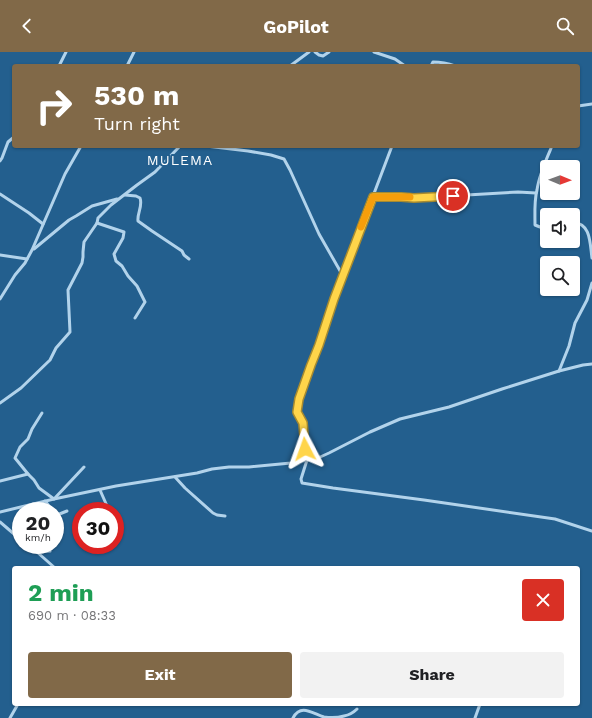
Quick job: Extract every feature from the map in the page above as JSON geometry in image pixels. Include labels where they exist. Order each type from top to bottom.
[{"type":"street","points":[[61,64],[66,52]]},
{"type":"street","points":[[127,64],[134,52]]},
{"type":"street","points":[[293,64],[308,52]]},
{"type":"street","points":[[315,52],[324,56],[329,52]]},
{"type":"street","points":[[374,52],[395,59],[402,64]]},
{"type":"street","points":[[432,64],[433,62],[450,64]]},
{"type":"street","points":[[580,106],[592,104]]},
{"type":"street","points":[[0,160],[8,142],[12,139]]},
{"type":"street","points":[[0,299],[32,250],[65,174],[80,148]]},
{"type":"street","points":[[0,403],[21,388],[50,360],[56,348],[70,332],[68,290],[82,264],[84,257],[84,242],[101,215],[111,205],[155,172],[178,148]]},
{"type":"street","points":[[227,148],[271,155],[284,159],[319,234],[343,276]]},
{"type":"street","points":[[391,148],[334,299],[299,399],[297,412],[303,423],[307,460],[301,479],[302,483],[555,519],[592,531]]},
{"type":"street","points":[[540,227],[535,225],[536,193],[551,148]]},
{"type":"street","points":[[373,197],[414,198],[518,192],[536,193]]},
{"type":"street","points":[[0,194],[43,224]]},
{"type":"street","points":[[125,195],[140,198],[141,203],[138,221],[182,251],[189,260]]},
{"type":"street","points":[[32,250],[69,220],[92,206],[120,198]]},
{"type":"street","points":[[97,223],[124,232],[123,238],[114,254],[116,261],[122,266],[137,286],[145,302],[135,318]]},
{"type":"street","points":[[580,224],[588,233],[592,258]]},
{"type":"street","points":[[0,255],[27,259]]},
{"type":"street","points":[[559,371],[569,346],[574,326],[587,300],[592,283]]},
{"type":"street","points":[[0,512],[122,485],[175,477],[219,468],[276,465],[318,458],[400,419],[449,407],[559,371],[592,364]]},
{"type":"street","points":[[42,413],[32,428],[28,439],[20,447],[15,458],[39,488],[54,499]]},
{"type":"street","points":[[54,499],[84,467]]},
{"type":"street","points":[[0,481],[28,474]]},
{"type":"street","points":[[175,477],[213,513],[225,516]]},
{"type":"street","points":[[100,490],[104,502]]},
{"type":"street","points":[[0,522],[12,532]]},
{"type":"street","points":[[39,554],[53,566]]},
{"type":"street","points":[[10,718],[17,706]]},
{"type":"street","points":[[476,718],[479,706]]},
{"type":"street","points":[[293,718],[298,712],[303,710],[327,717],[338,718],[351,714],[357,709]]},
{"type":"slow traffic","points":[[361,227],[373,197],[410,197]]},
{"type":"district","name":"MULEMA","points":[[180,160]]},
{"type":"route","points":[[305,449],[303,423],[297,412],[299,399],[334,299],[373,197],[414,198],[453,196]]}]
